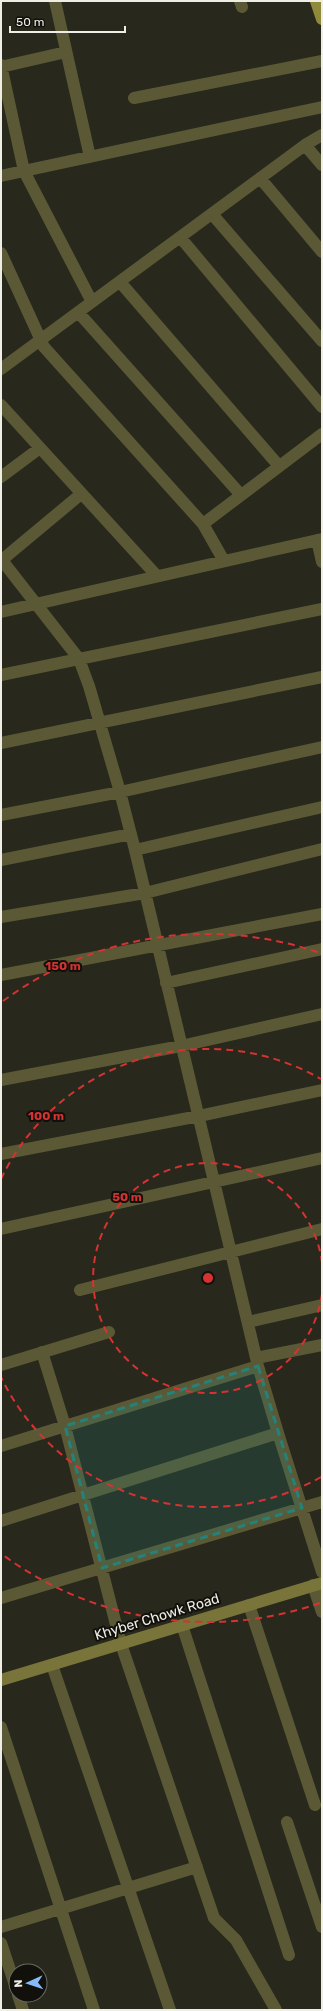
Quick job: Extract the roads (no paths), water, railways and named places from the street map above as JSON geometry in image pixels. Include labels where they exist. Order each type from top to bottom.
[{"type":"main road","points":[[316,1],[322,19]]},
{"type":"street","points":[[55,1],[90,157]]},
{"type":"street","points":[[66,52],[1,66],[24,171],[92,302]]},
{"type":"street","points":[[134,98],[322,61]]},
{"type":"street","points":[[1,176],[322,107]]},
{"type":"street","points":[[1,369],[305,145],[322,135]]},
{"type":"street","points":[[305,145],[322,165]]},
{"type":"street","points":[[260,178],[322,252]]},
{"type":"street","points":[[212,214],[322,341]]},
{"type":"street","points":[[180,237],[322,407]]},
{"type":"street","points":[[1,253],[44,346],[203,524],[224,561]]},
{"type":"street","points":[[120,282],[279,466]]},
{"type":"street","points":[[78,312],[241,495]]},
{"type":"street","points":[[1,405],[157,576]]},
{"type":"street","points":[[203,524],[279,466],[321,438]]},
{"type":"street","points":[[1,477],[40,448]]},
{"type":"street","points":[[82,494],[1,560],[37,603],[79,659],[100,723],[135,850],[257,1362],[322,1572]]},
{"type":"street","points":[[1,612],[320,540],[322,562]]},
{"type":"street","points":[[1,675],[322,608]]},
{"type":"street","points":[[1,743],[322,678]]},
{"type":"street","points":[[1,815],[120,792],[322,747]]},
{"type":"street","points":[[135,850],[322,807]]},
{"type":"street","points":[[1,860],[131,834]]},
{"type":"street","points":[[1,917],[145,893],[322,849]]},
{"type":"street","points":[[1,975],[322,914]]},
{"type":"street","points":[[166,983],[322,949]]},
{"type":"street","points":[[1,1080],[181,1046],[322,1014]]},
{"type":"street","points":[[1,1154],[199,1116],[322,1090]]},
{"type":"street","points":[[1,1229],[322,1158]]},
{"type":"street","points":[[80,1290],[322,1229]]},
{"type":"street","points":[[248,1322],[322,1305]]},
{"type":"street","points":[[1,1365],[109,1332]]},
{"type":"street","points":[[1,1446],[257,1362],[322,1345]]},
{"type":"street","points":[[42,1352],[65,1426],[121,1644],[214,1918],[236,1940],[276,2010]]},
{"type":"street","points":[[1,1521],[278,1433]]},
{"type":"street","points":[[1,1598],[322,1502]]},
{"type":"street","points":[[317,1584],[322,1612]]},
{"type":"street","name":"Khyber Chowk Road","points":[[1,1680],[317,1584]]},
{"type":"street","points":[[249,1605],[315,1805]]},
{"type":"street","points":[[182,1625],[289,1955]]},
{"type":"street","points":[[52,1665],[170,2010]]},
{"type":"street","points":[[1,1727],[94,2010]]},
{"type":"street","points":[[287,1822],[322,1927]]},
{"type":"street","points":[[1,1928],[197,1867]]},
{"type":"street","points":[[1,1943],[8,1964]]}]
